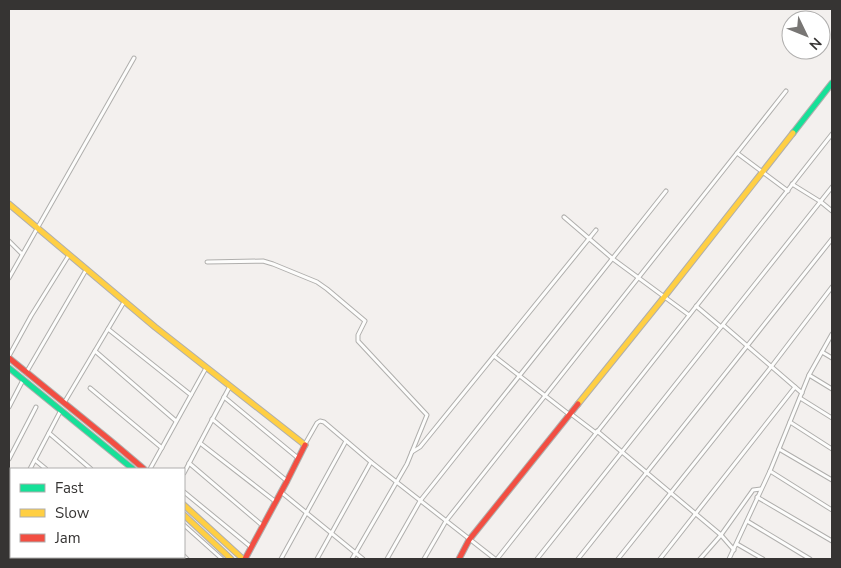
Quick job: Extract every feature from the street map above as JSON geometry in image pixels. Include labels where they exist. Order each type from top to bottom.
[{"type":"street","points":[[9,278],[134,58]]},
{"type":"street","points":[[459,559],[470,540],[832,83]]},
{"type":"street","points":[[424,559],[446,521],[786,91]]},
{"type":"street","points":[[185,505],[244,559],[276,502],[305,444],[320,421],[324,422],[396,482],[496,559],[832,134]]},
{"type":"street","points":[[737,153],[788,191]]},
{"type":"street","points":[[792,184],[832,211]]},
{"type":"street","points":[[537,559],[832,187]]},
{"type":"street","points":[[387,559],[420,501],[666,190]]},
{"type":"street","points":[[9,204],[124,302],[305,444]]},
{"type":"street","points":[[564,217],[612,259],[689,315]]},
{"type":"street","points":[[411,452],[420,447],[596,230]]},
{"type":"street","points":[[578,559],[832,238]]},
{"type":"street","points":[[9,241],[22,254]]},
{"type":"street","points":[[69,255],[9,357],[143,468]]},
{"type":"street","points":[[207,262],[262,261],[317,282],[365,321],[358,335],[358,340],[426,415],[407,464],[352,559]]},
{"type":"street","points":[[26,373],[86,270]]},
{"type":"street","points":[[618,559],[771,367],[832,287]]},
{"type":"street","points":[[64,404],[124,302]]},
{"type":"street","points":[[696,306],[802,393]]},
{"type":"street","points":[[108,329],[191,395]]},
{"type":"street","points":[[729,559],[770,471],[809,375],[832,334]]},
{"type":"street","points":[[95,351],[176,421]]},
{"type":"street","points":[[822,352],[832,358]]},
{"type":"street","points":[[494,356],[544,396],[622,451],[720,535],[734,550]]},
{"type":"street","points":[[9,368],[132,468]]},
{"type":"street","points":[[151,468],[206,368]]},
{"type":"street","points":[[809,375],[832,389]]},
{"type":"street","points":[[9,407],[23,380]]},
{"type":"street","points":[[185,471],[230,386]]},
{"type":"street","points":[[660,559],[795,387]]},
{"type":"street","points":[[90,388],[162,448]]},
{"type":"street","points":[[224,398],[299,458]]},
{"type":"street","points":[[800,398],[832,418]]},
{"type":"street","points":[[9,458],[36,407]]},
{"type":"street","points":[[31,468],[61,410]]},
{"type":"street","points":[[212,419],[287,481]]},
{"type":"street","points":[[790,422],[832,449]]},
{"type":"street","points":[[49,433],[90,468]]},
{"type":"street","points":[[281,559],[346,441]]},
{"type":"street","points":[[200,443],[276,502]]},
{"type":"street","points":[[779,449],[832,480]]},
{"type":"street","points":[[35,460],[45,468]]},
{"type":"street","points":[[189,462],[263,526]]},
{"type":"street","points":[[317,559],[371,462]]},
{"type":"street","points":[[770,471],[832,510]]},
{"type":"street","points":[[700,559],[753,490],[762,489]]},
{"type":"street","points":[[281,492],[363,559]]},
{"type":"street","points":[[185,493],[251,547]]},
{"type":"street","points":[[757,497],[832,541]]},
{"type":"street","points":[[185,516],[231,559]]},
{"type":"street","points":[[747,521],[810,559]]},
{"type":"street","points":[[185,526],[222,559]]},
{"type":"street","points":[[737,544],[763,559]]},
{"type":"street","points":[[101,558],[106,559]]},
{"type":"traffic: fast","points":[[793,133],[832,83]]},
{"type":"traffic: fast","points":[[9,368],[132,468]]},
{"type":"traffic: slow","points":[[578,404],[793,133]]},
{"type":"traffic: slow","points":[[9,204],[155,327],[305,445]]},
{"type":"traffic: slow","points":[[185,506],[243,559]]},
{"type":"traffic: slow","points":[[185,516],[231,559]]},
{"type":"traffic: jam","points":[[9,358],[143,468]]},
{"type":"traffic: jam","points":[[459,559],[469,540],[578,404]]},
{"type":"traffic: jam","points":[[245,559],[305,445]]}]
